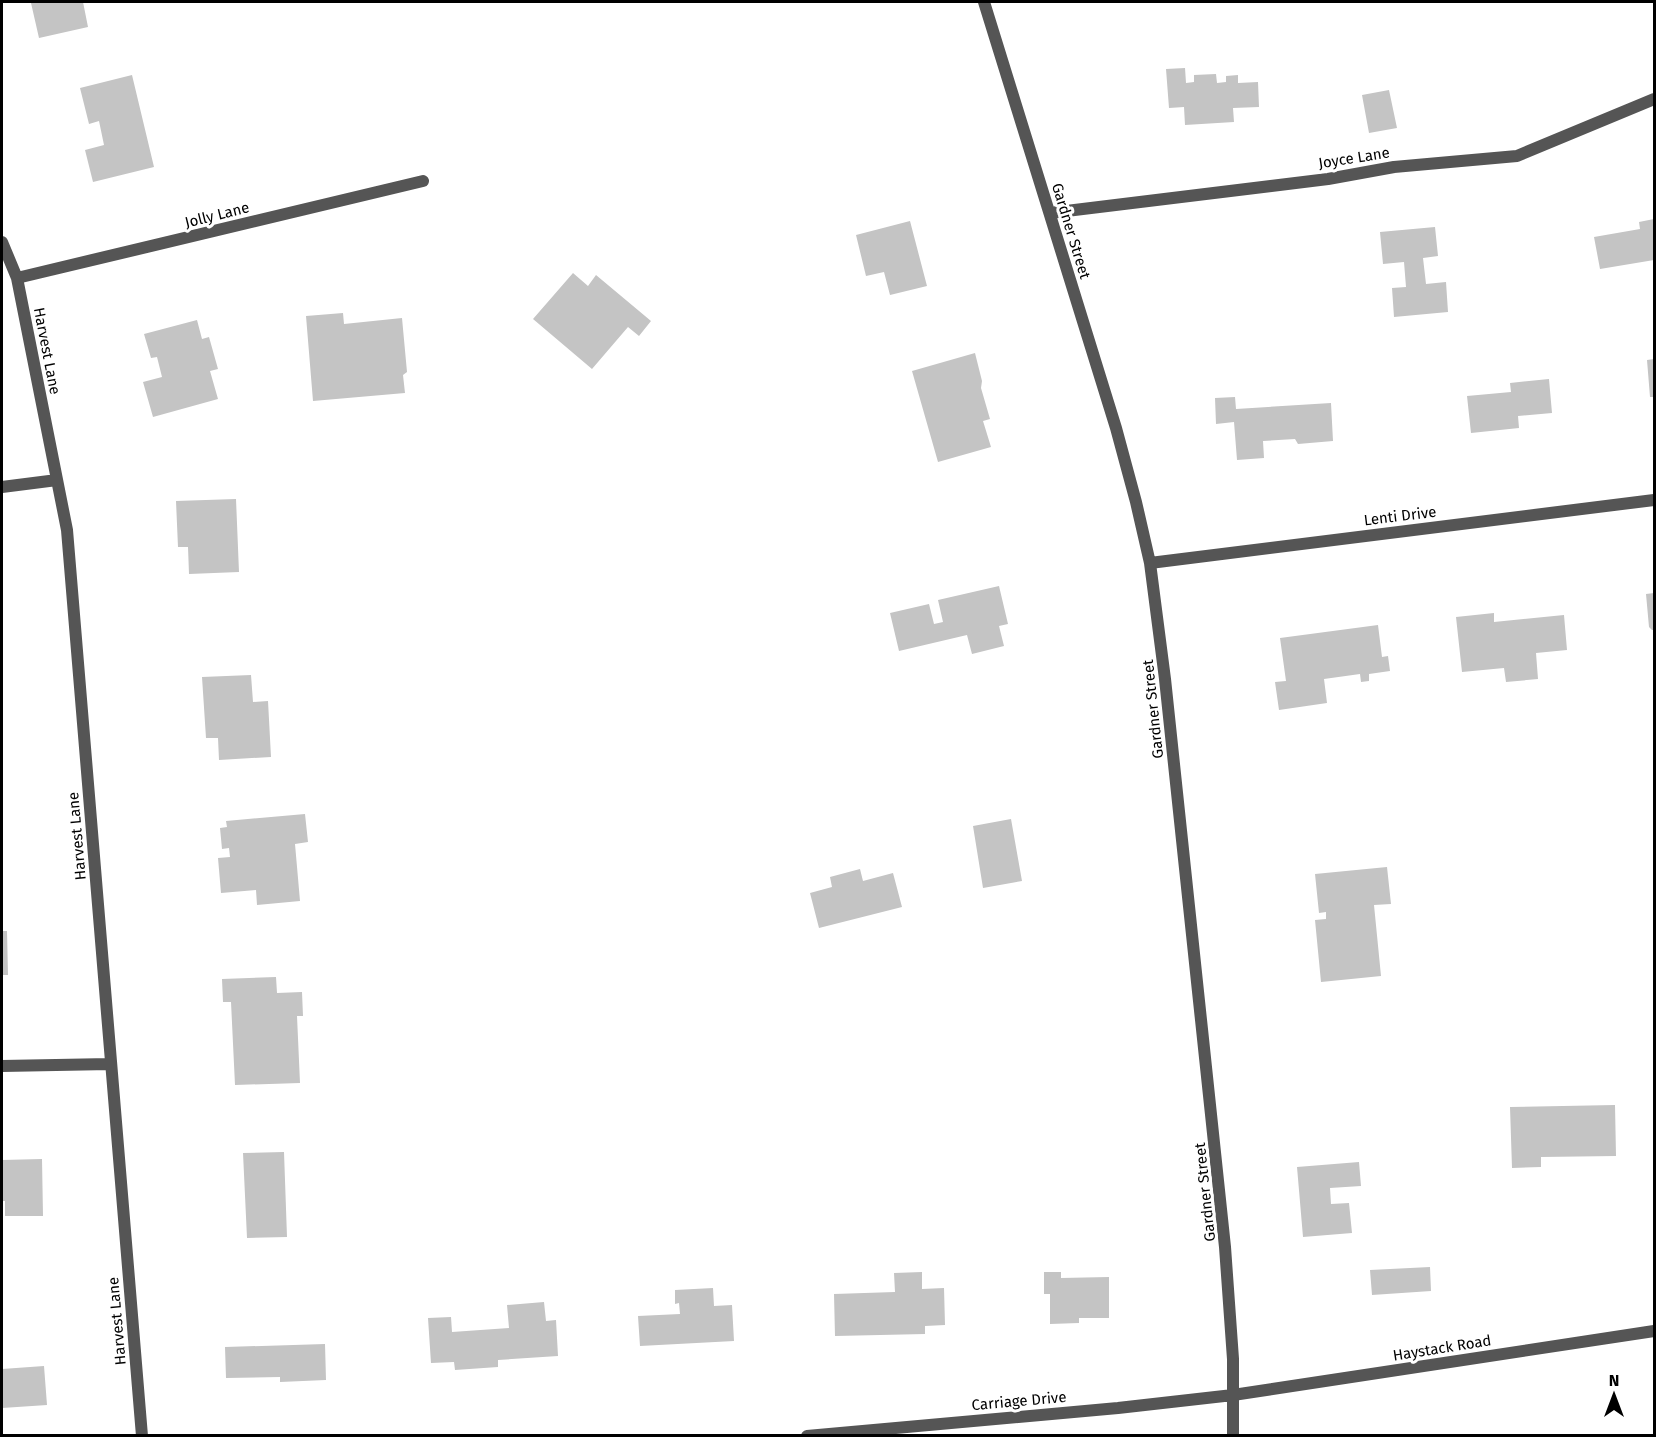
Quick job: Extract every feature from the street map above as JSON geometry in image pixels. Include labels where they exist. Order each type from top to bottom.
[{"type":"street","name":"Gardner Street","points":[[984,2],[1116,428],[1150,562],[1165,679],[1226,1247],[1232,1317],[1233,1436]]},
{"type":"street","name":"Joyce Lane","points":[[1050,213],[1328,178],[1394,166],[1517,156],[1654,99]]},
{"type":"street","name":"Jolly Lane","points":[[17,278],[423,181]]},
{"type":"street","name":"Harvest Lane","points":[[2,242],[17,278],[68,530],[142,1436]]},
{"type":"street","points":[[2,487],[57,480]]},
{"type":"street","name":"Lenti Drive","points":[[1150,562],[1654,500]]},
{"type":"street","points":[[2,1066],[111,1064]]},
{"type":"street","name":"Haystack Road","points":[[1233,1395],[1654,1331]]},
{"type":"street","name":"Carriage Drive","points":[[807,1436],[1118,1408],[1233,1395]]},
{"type":"building","points":[[83,2],[88,27],[39,38],[31,3]]},
{"type":"building","points":[[1185,68],[1186,83],[1194,82],[1194,75],[1216,74],[1217,83],[1226,82],[1226,76],[1238,75],[1238,83],[1258,82],[1259,107],[1233,108],[1234,122],[1185,125],[1184,107],[1169,108],[1166,69]]},
{"type":"building","points":[[132,75],[154,167],[93,182],[85,150],[104,145],[99,121],[89,124],[80,88]]},
{"type":"building","points":[[1389,90],[1397,128],[1369,133],[1362,95]]},
{"type":"building","points":[[1654,219],[1654,260],[1600,269],[1594,237],[1640,229],[1639,222]]},
{"type":"building","points":[[910,221],[927,286],[890,295],[884,272],[866,276],[856,235]]},
{"type":"building","points":[[1435,227],[1438,256],[1423,258],[1426,284],[1446,282],[1448,312],[1394,317],[1392,288],[1406,287],[1404,262],[1383,264],[1380,232]]},
{"type":"building","points":[[573,273],[588,286],[596,275],[651,321],[639,336],[628,327],[592,369],[533,319]]},
{"type":"building","points":[[343,313],[344,324],[402,318],[407,372],[403,375],[405,393],[313,401],[306,316]]},
{"type":"building","points":[[197,320],[202,339],[209,337],[218,369],[210,371],[218,399],[153,417],[143,382],[162,377],[157,357],[151,358],[144,334]]},
{"type":"building","points":[[975,353],[982,381],[981,388],[990,419],[983,421],[991,447],[938,462],[912,371]]},
{"type":"building","points":[[1654,359],[1654,397],[1650,397],[1647,360]]},
{"type":"building","points":[[1549,379],[1552,413],[1518,416],[1519,428],[1471,433],[1467,396],[1511,392],[1510,383]]},
{"type":"building","points":[[1235,397],[1236,409],[1331,403],[1333,441],[1298,444],[1295,439],[1263,441],[1264,458],[1237,460],[1234,422],[1216,424],[1215,398]]},
{"type":"building","points":[[236,499],[239,572],[189,574],[188,547],[178,547],[176,501]]},
{"type":"building","points":[[999,586],[1008,624],[999,626],[1004,646],[972,654],[967,635],[899,651],[890,613],[929,604],[934,624],[943,622],[938,600]]},
{"type":"building","points":[[1654,593],[1654,630],[1652,630],[1649,627],[1646,594]]},
{"type":"building","points":[[1494,613],[1494,622],[1564,615],[1567,650],[1536,653],[1538,679],[1506,682],[1504,668],[1462,672],[1456,617]]},
{"type":"building","points":[[1378,625],[1382,657],[1388,656],[1390,671],[1369,674],[1369,681],[1361,682],[1360,674],[1324,679],[1327,703],[1279,710],[1275,682],[1286,681],[1280,638]]},
{"type":"building","points":[[251,675],[253,702],[268,701],[271,757],[219,760],[218,738],[206,738],[202,677]]},
{"type":"building","points":[[305,814],[308,842],[295,844],[300,901],[257,905],[256,890],[221,893],[218,858],[230,857],[229,848],[222,849],[220,828],[227,827],[226,821]]},
{"type":"building","points":[[1011,819],[1022,881],[983,888],[973,826]]},
{"type":"building","points":[[1387,867],[1391,904],[1374,905],[1381,976],[1321,982],[1315,920],[1326,919],[1326,912],[1319,913],[1315,874]]},
{"type":"building","points":[[860,869],[863,881],[893,873],[902,907],[819,928],[810,893],[832,887],[830,877]]},
{"type":"building","points":[[2,931],[7,931],[8,975],[2,975]]},
{"type":"building","points":[[276,977],[277,993],[302,992],[303,1016],[297,1016],[300,1083],[235,1085],[231,1002],[223,1002],[222,979]]},
{"type":"building","points":[[1615,1105],[1616,1156],[1541,1157],[1541,1167],[1512,1168],[1510,1107]]},
{"type":"building","points":[[284,1152],[287,1237],[247,1238],[243,1153]]},
{"type":"building","points":[[42,1159],[43,1216],[5,1216],[5,1201],[2,1201],[2,1160]]},
{"type":"building","points":[[1359,1162],[1361,1186],[1330,1188],[1331,1204],[1349,1203],[1352,1233],[1303,1237],[1297,1167]]},
{"type":"building","points":[[1430,1267],[1431,1291],[1372,1295],[1370,1270]]},
{"type":"building","points":[[922,1272],[922,1289],[944,1288],[945,1325],[925,1326],[925,1334],[835,1336],[834,1294],[895,1292],[894,1273]]},
{"type":"building","points":[[1044,1272],[1061,1272],[1061,1278],[1109,1277],[1109,1318],[1079,1318],[1079,1323],[1050,1324],[1050,1294],[1044,1294]]},
{"type":"building","points":[[713,1288],[714,1306],[732,1305],[734,1341],[640,1346],[638,1316],[680,1314],[679,1303],[675,1304],[675,1290]]},
{"type":"building","points":[[544,1302],[546,1321],[556,1320],[558,1356],[498,1360],[498,1367],[455,1370],[454,1362],[431,1363],[428,1318],[451,1317],[452,1332],[509,1328],[507,1305]]},
{"type":"building","points":[[325,1344],[326,1380],[280,1382],[280,1377],[226,1378],[225,1347]]},
{"type":"building","points":[[44,1366],[47,1405],[2,1408],[2,1369]]}]
